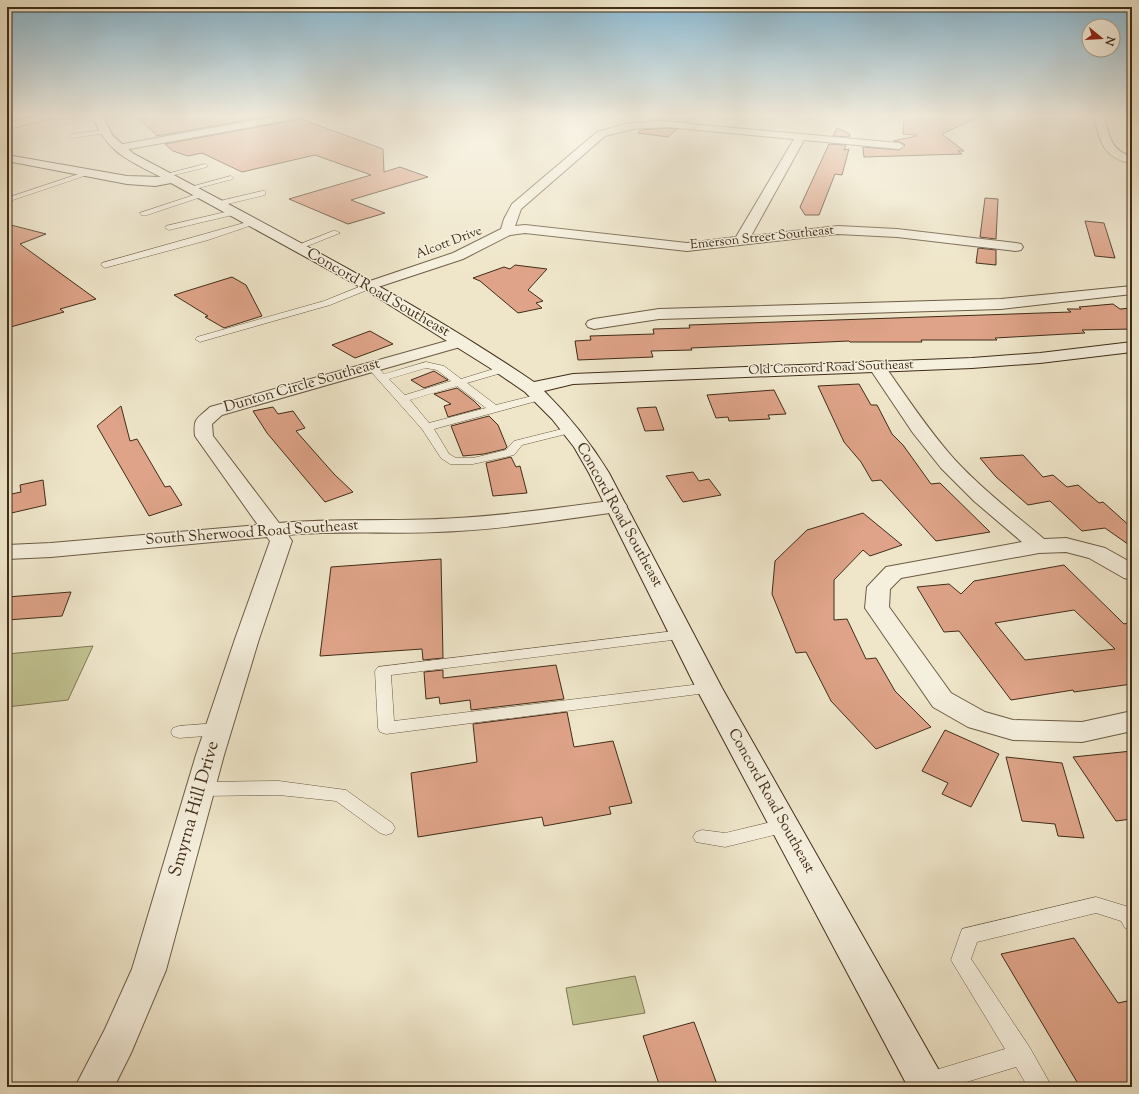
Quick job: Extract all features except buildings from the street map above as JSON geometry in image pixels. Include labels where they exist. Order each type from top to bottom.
[{"type":"street","points":[[60,166],[127,180],[155,182],[170,177]]},
{"type":"street","name":"Concord Road Southeast","points":[[149,166],[369,286],[504,369],[535,392],[558,414],[582,445],[617,506],[709,688],[926,1085]]},
{"type":"street","points":[[507,231],[510,219],[516,207],[564,166]]},
{"type":"street","points":[[741,241],[784,166]]},
{"type":"street","name":"Emerson Street Southeast","points":[[507,231],[525,229],[687,247],[838,230],[864,230],[1016,247]]},
{"type":"street","name":"Alcott Drive","points":[[369,286],[473,250],[491,242],[507,231]]},
{"type":"street","points":[[594,324],[659,314],[1001,304],[1132,290]]},
{"type":"street","name":"Dunton Circle Southeast","points":[[273,529],[204,436],[203,423],[216,411],[377,372],[461,342]]},
{"type":"street","name":"Old Concord Road Southeast","points":[[535,392],[573,379],[1007,360],[1132,347]]},
{"type":"street","points":[[876,366],[921,430],[948,464],[974,490],[1039,546]]},
{"type":"street","name":"South Sherwood Road Southeast","points":[[7,552],[51,550],[317,526],[463,524],[493,522],[617,506]]},
{"type":"street","name":"Smyrna Hill Drive","points":[[94,1087],[118,1041],[149,970],[218,729],[247,639],[282,541],[273,529]]},
{"type":"street","points":[[1132,573],[1097,552],[1066,545],[1039,546],[894,572],[879,587],[877,608],[942,700],[977,720],[1013,730],[1082,732],[1132,721]]},
{"type":"lane","points":[[170,177],[205,166]]},
{"type":"lane","points":[[7,200],[88,173]]},
{"type":"lane","points":[[191,188],[231,178]]},
{"type":"lane","points":[[219,204],[262,193]]},
{"type":"lane","points":[[144,213],[203,195]]},
{"type":"lane","points":[[169,228],[234,212]]},
{"type":"lane","points":[[105,265],[254,223]]},
{"type":"lane","points":[[297,246],[336,233]]},
{"type":"lane","points":[[200,339],[328,303],[369,286]]},
{"type":"lane","points":[[377,372],[426,365],[440,368],[494,409]]},
{"type":"lane","points":[[403,399],[504,369]]},
{"type":"lane","points":[[377,372],[428,427],[445,456],[454,462],[473,461],[510,453],[518,442],[570,430]]},
{"type":"lane","points":[[428,427],[494,409],[535,392]]},
{"type":"lane","points":[[683,635],[383,671],[386,728],[709,688]]},
{"type":"lane","points":[[179,732],[218,729]]},
{"type":"lane","points":[[200,789],[279,788],[340,795],[386,828]]},
{"type":"lane","points":[[702,837],[725,840],[784,826]]},
{"type":"lane","points":[[1041,1087],[961,960],[969,935],[1096,905],[1128,915],[1132,922]]},
{"type":"lane","points":[[926,1085],[1022,1055]]},
{"type":"green space","points":[[93,646],[68,700],[7,707],[7,654]]},
{"type":"green space","points":[[635,976],[645,1013],[573,1025],[566,988]]}]
